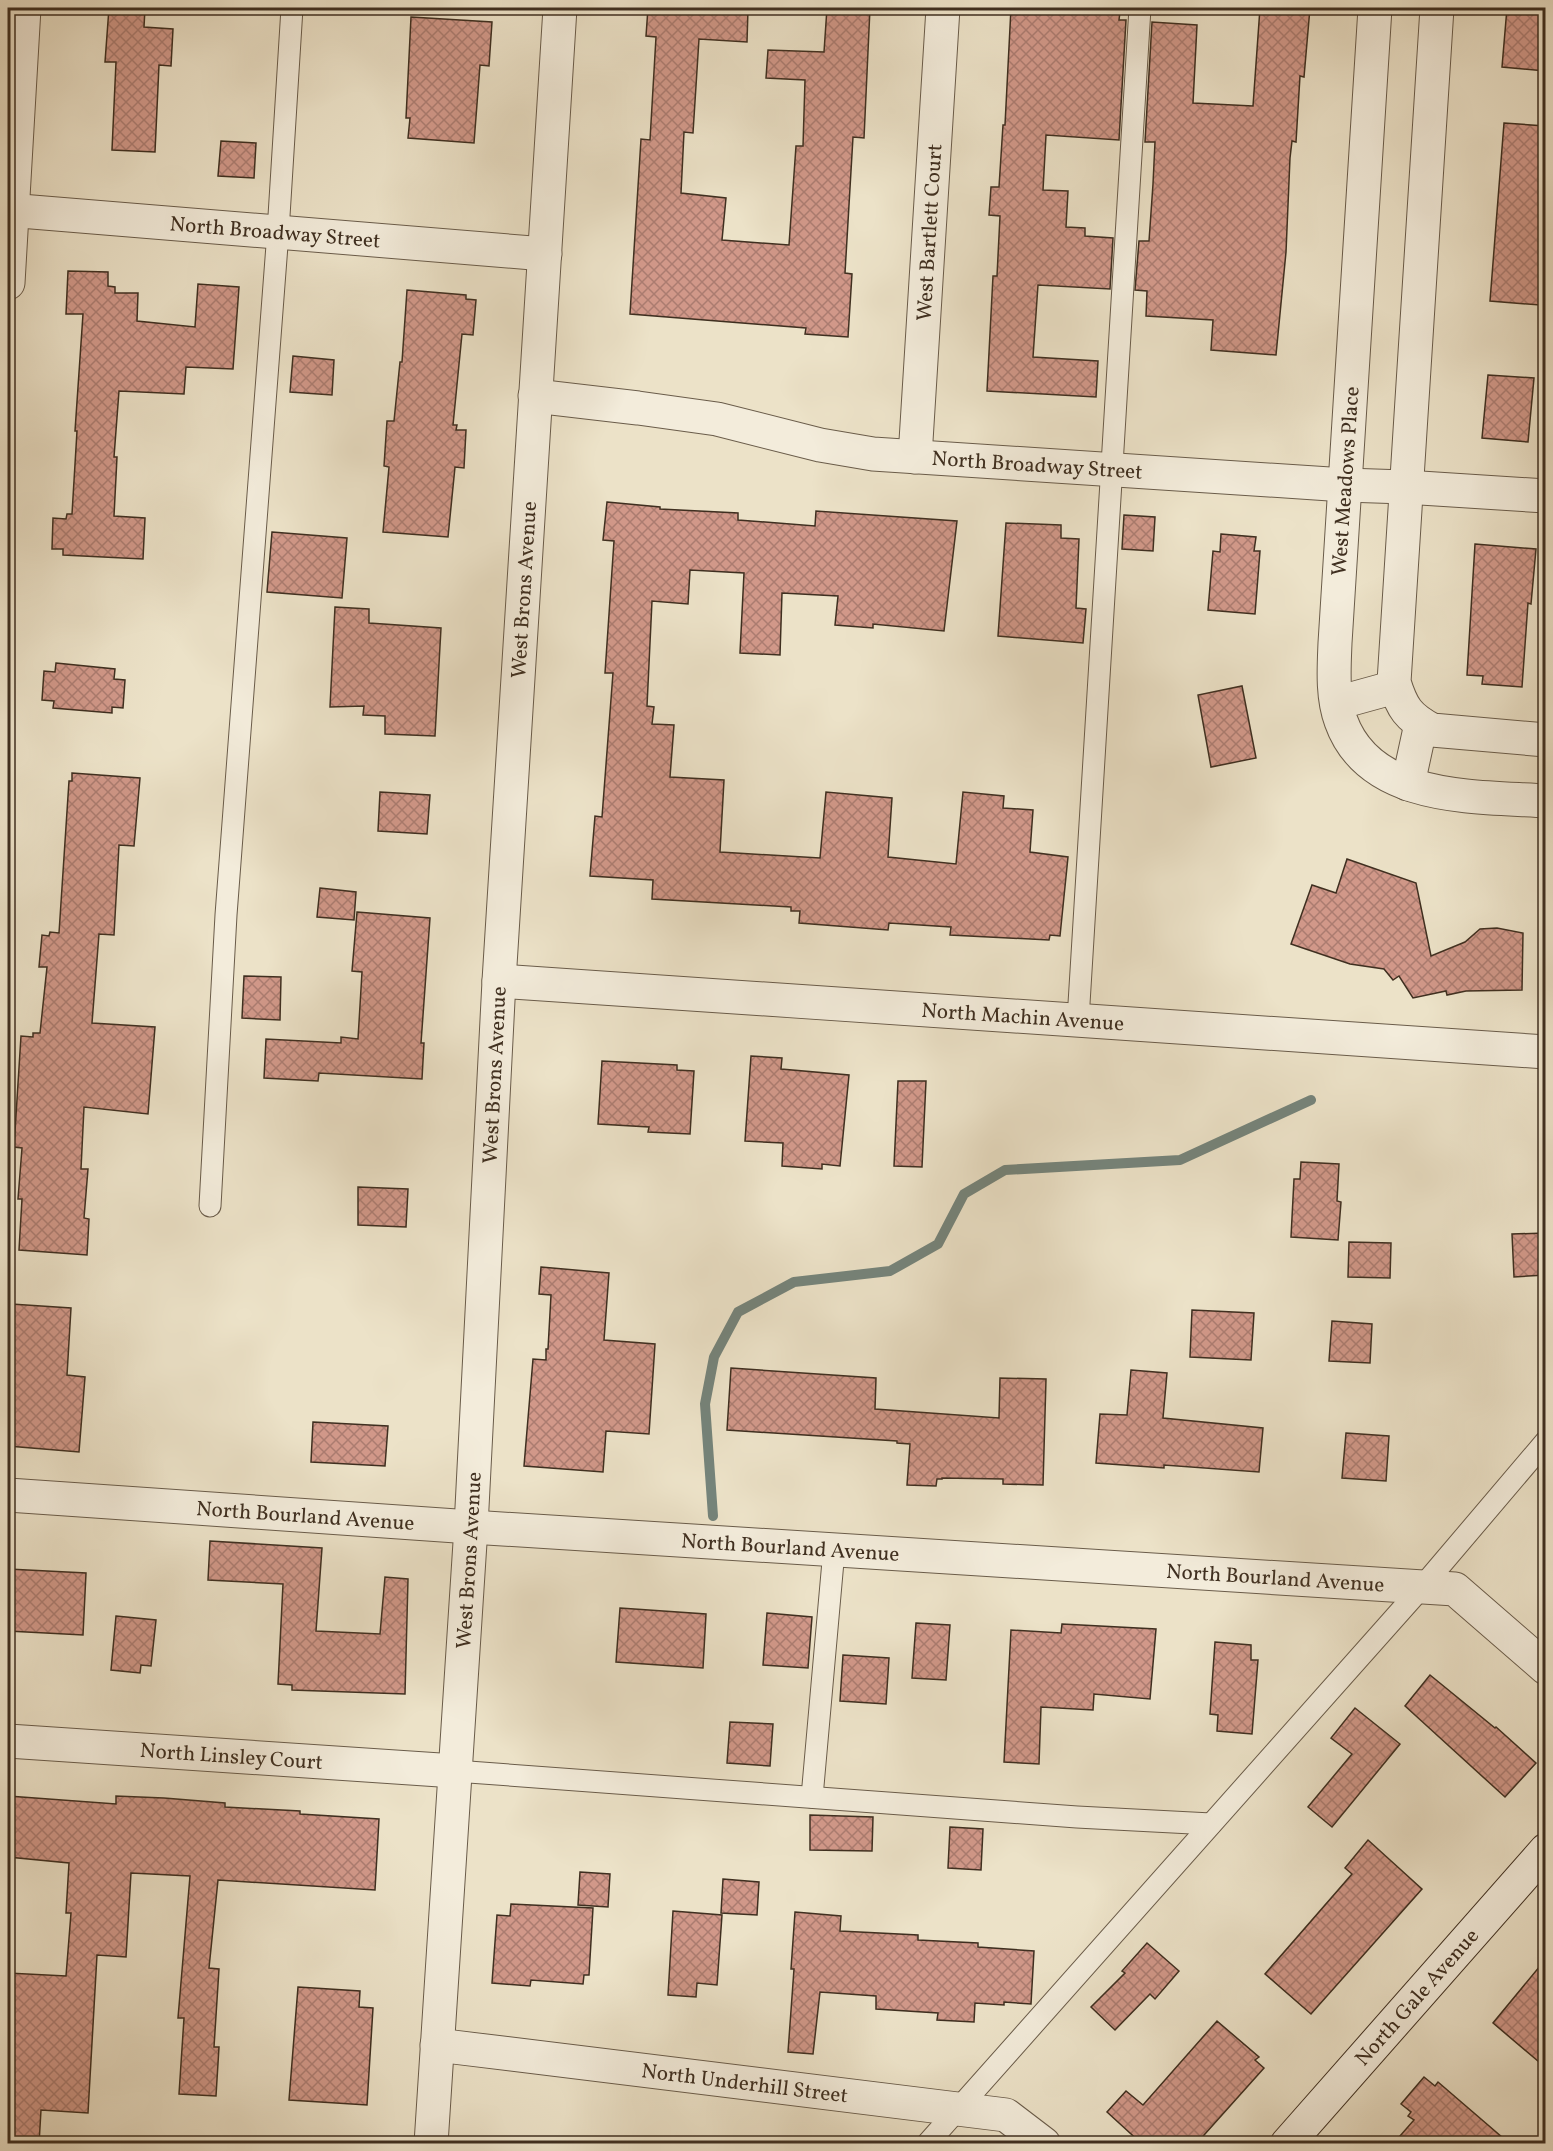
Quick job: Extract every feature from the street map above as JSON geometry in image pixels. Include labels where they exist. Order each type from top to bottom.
[{"type":"street","points":[[8,283],[10,210],[24,8]]},
{"type":"street","name":"West Brons Avenue","points":[[431,2144],[471,1527],[499,981],[560,8]]},
{"type":"street","name":"West Bartlett Court","points":[[915,457],[943,8]]},
{"type":"street","name":"West Meadows Place","points":[[1376,8],[1335,643],[1334,676],[1340,720],[1357,749],[1374,767],[1408,784],[1457,795],[1545,801]]},
{"type":"street","points":[[1437,8],[1394,660],[1395,687],[1408,714],[1432,729],[1545,740]]},
{"type":"street","name":"North Broadway Street","points":[[10,210],[544,254]]},
{"type":"street","name":"North Broadway Street","points":[[535,396],[717,419],[820,446],[873,454],[1545,496]]},
{"type":"street","points":[[1337,703],[1395,687]]},
{"type":"street","points":[[1408,784],[1421,724]]},
{"type":"street","name":"North Machin Avenue","points":[[499,981],[1545,1052]]},
{"type":"street","name":"North Bourland Avenue","points":[[8,1495],[471,1527],[1455,1589],[1545,1668]]},
{"type":"street","name":"North Linsley Court","points":[[8,1741],[455,1771]]},
{"type":"street","name":"North Gale Avenue","points":[[1287,2144],[1545,1850]]},
{"type":"street","name":"North Underhill Street","points":[[437,2045],[1006,2115],[1044,2144]]},
{"type":"lane","points":[[210,1206],[226,915],[278,232],[292,8]]},
{"type":"lane","points":[[1078,1020],[1140,8]]},
{"type":"lane","points":[[927,2144],[1422,1587],[1545,1441]]},
{"type":"lane","points":[[812,1797],[834,1550]]},
{"type":"lane","points":[[455,1771],[1065,1816],[1211,1824]]},
{"type":"building","points":[[109,8],[145,8],[144,27],[173,29],[171,66],[159,65],[155,152],[112,150],[116,62],[105,62]]},
{"type":"building","points":[[648,8],[748,9],[747,42],[699,39],[693,133],[684,132],[681,193],[726,198],[722,240],[789,245],[796,146],[803,146],[805,80],[766,78],[768,50],[824,52],[827,8],[870,8],[864,138],[853,137],[845,273],[852,274],[848,337],[805,334],[806,328],[630,314],[641,139],[650,140],[656,37],[646,36]]},
{"type":"building","points":[[1011,8],[1074,8],[1120,12],[1119,20],[1126,20],[1119,140],[1046,135],[1043,190],[1068,191],[1066,227],[1085,228],[1085,236],[1113,238],[1110,289],[1038,285],[1033,357],[1098,361],[1096,397],[987,391],[993,276],[997,276],[1000,216],[989,215],[991,187],[999,187],[1003,125],[1005,125]]},
{"type":"building","points":[[1260,8],[1310,8],[1304,77],[1300,76],[1296,142],[1292,141],[1290,158],[1286,252],[1276,355],[1211,350],[1213,320],[1146,316],[1147,291],[1135,290],[1139,241],[1149,241],[1153,184],[1155,142],[1145,142],[1152,22],[1197,25],[1193,103],[1253,106]]},
{"type":"building","points":[[1507,8],[1545,8],[1545,71],[1502,67]]},
{"type":"building","points":[[411,17],[492,22],[489,66],[480,65],[474,143],[408,138],[410,118],[406,118]]},
{"type":"building","points":[[1504,123],[1545,126],[1545,237],[1540,305],[1490,301]]},
{"type":"building","points":[[221,141],[256,143],[254,178],[218,176]]},
{"type":"building","points":[[68,271],[108,272],[108,286],[115,287],[115,293],[138,293],[137,321],[195,327],[198,284],[239,287],[233,369],[186,367],[184,394],[119,391],[114,457],[117,457],[114,516],[145,518],[143,559],[63,555],[63,549],[52,549],[53,518],[66,519],[67,514],[72,514],[77,431],[75,431],[83,314],[66,314]]},
{"type":"building","points":[[407,290],[466,295],[466,299],[476,300],[473,335],[462,334],[453,425],[457,425],[456,430],[466,430],[464,468],[455,467],[448,537],[383,532],[389,467],[384,466],[387,421],[394,421],[400,362],[402,362]]},
{"type":"building","points":[[293,356],[334,360],[332,395],[290,392]]},
{"type":"building","points":[[1488,375],[1534,378],[1528,442],[1482,438]]},
{"type":"building","points":[[607,502],[660,507],[660,509],[738,513],[738,520],[815,526],[816,511],[957,521],[944,631],[873,624],[873,628],[835,625],[838,596],[782,593],[780,655],[740,653],[744,573],[690,570],[688,604],[652,601],[647,706],[654,707],[652,724],[674,725],[670,777],[724,780],[720,852],[820,858],[826,792],[892,798],[888,857],[956,864],[963,792],[1004,796],[1003,808],[1033,810],[1030,852],[1068,857],[1060,936],[1050,935],[1049,940],[950,935],[951,927],[889,923],[888,930],[799,923],[800,911],[791,911],[791,907],[652,899],[653,880],[590,876],[595,816],[602,817],[613,673],[605,673],[614,541],[603,540]]},
{"type":"building","points":[[1124,515],[1155,517],[1153,551],[1122,549]]},
{"type":"building","points":[[1006,523],[1061,525],[1061,538],[1079,539],[1076,608],[1086,609],[1083,643],[998,636]]},
{"type":"building","points":[[272,532],[347,538],[342,598],[267,592]]},
{"type":"building","points":[[1221,534],[1256,537],[1254,551],[1260,551],[1255,614],[1208,610],[1213,551],[1220,552]]},
{"type":"building","points":[[1475,544],[1536,549],[1531,604],[1528,603],[1522,687],[1482,684],[1483,676],[1467,675]]},
{"type":"building","points":[[335,607],[369,609],[369,623],[441,628],[435,736],[385,734],[385,716],[363,715],[364,706],[330,707]]},
{"type":"building","points":[[56,663],[115,669],[114,679],[125,680],[123,708],[112,707],[112,713],[53,708],[54,701],[42,700],[44,671],[55,672]]},
{"type":"building","points":[[1242,686],[1256,758],[1211,767],[1198,695]]},
{"type":"building","points":[[72,773],[140,778],[134,846],[119,845],[114,935],[99,934],[92,1023],[155,1027],[148,1114],[84,1107],[81,1169],[88,1169],[84,1218],[89,1219],[87,1255],[19,1250],[22,1199],[18,1199],[22,1148],[14,1147],[21,1036],[33,1037],[33,1033],[40,1033],[47,967],[39,967],[42,935],[49,936],[50,932],[59,933],[69,781],[72,781]]},
{"type":"building","points":[[380,792],[430,795],[427,834],[378,831]]},
{"type":"building","points":[[1347,859],[1416,883],[1431,956],[1465,942],[1480,929],[1497,928],[1523,933],[1522,990],[1466,991],[1447,995],[1446,991],[1413,998],[1399,976],[1393,980],[1384,969],[1350,964],[1291,944],[1312,885],[1336,893]]},
{"type":"building","points":[[320,888],[356,892],[354,920],[317,917]]},
{"type":"building","points":[[357,912],[430,918],[421,1043],[424,1043],[422,1079],[319,1073],[318,1081],[264,1078],[266,1039],[341,1043],[341,1037],[358,1039],[362,972],[352,971]]},
{"type":"building","points":[[244,976],[281,977],[280,1020],[242,1018]]},
{"type":"building","points":[[751,1056],[782,1058],[781,1069],[849,1075],[840,1166],[822,1164],[822,1169],[782,1166],[783,1143],[745,1141]]},
{"type":"building","points":[[602,1061],[677,1065],[677,1070],[694,1071],[690,1134],[648,1132],[649,1127],[598,1124]]},
{"type":"building","points":[[898,1081],[926,1081],[922,1167],[894,1166]]},
{"type":"building","points":[[1301,1162],[1339,1164],[1337,1201],[1341,1202],[1338,1240],[1291,1237],[1294,1179],[1300,1179]]},
{"type":"building","points":[[358,1187],[408,1189],[406,1227],[358,1225]]},
{"type":"building","points":[[1545,1233],[1545,1275],[1514,1277],[1512,1234]]},
{"type":"building","points":[[1349,1242],[1391,1243],[1390,1278],[1348,1277]]},
{"type":"building","points":[[541,1267],[609,1273],[604,1340],[655,1344],[649,1434],[606,1431],[603,1472],[524,1466],[533,1359],[546,1360],[546,1349],[548,1349],[551,1295],[539,1294]]},
{"type":"building","points":[[11,1304],[71,1308],[67,1375],[85,1377],[79,1452],[8,1446],[8,1355]]},
{"type":"building","points":[[1192,1310],[1254,1313],[1251,1360],[1190,1357]]},
{"type":"building","points":[[1332,1321],[1372,1324],[1370,1363],[1329,1361]]},
{"type":"building","points":[[731,1368],[876,1378],[875,1409],[999,1418],[1000,1378],[1046,1379],[1043,1485],[1003,1484],[1003,1479],[942,1478],[937,1479],[936,1486],[907,1485],[910,1444],[897,1443],[897,1441],[727,1430]]},
{"type":"building","points":[[1131,1370],[1167,1373],[1163,1418],[1263,1428],[1259,1472],[1096,1463],[1100,1414],[1127,1415]]},
{"type":"building","points":[[313,1422],[388,1426],[385,1466],[311,1462]]},
{"type":"building","points":[[1346,1433],[1389,1436],[1386,1481],[1342,1478]]},
{"type":"building","points":[[210,1541],[322,1548],[316,1631],[380,1634],[385,1577],[408,1579],[405,1694],[292,1690],[292,1685],[278,1684],[283,1584],[208,1580]]},
{"type":"building","points":[[8,1569],[86,1573],[83,1635],[8,1631]]},
{"type":"building","points":[[620,1608],[706,1614],[703,1668],[616,1662]]},
{"type":"building","points":[[767,1613],[812,1617],[808,1668],[763,1665]]},
{"type":"building","points":[[116,1616],[156,1620],[151,1666],[141,1665],[140,1673],[111,1670]]},
{"type":"building","points":[[916,1623],[950,1625],[946,1680],[912,1678]]},
{"type":"building","points":[[1062,1624],[1156,1629],[1150,1699],[1094,1694],[1093,1710],[1041,1707],[1039,1764],[1004,1762],[1011,1630],[1061,1633]]},
{"type":"building","points":[[1215,1642],[1251,1645],[1251,1660],[1258,1660],[1252,1734],[1217,1731],[1218,1715],[1210,1714]]},
{"type":"building","points":[[843,1655],[889,1658],[886,1704],[840,1701]]},
{"type":"building","points":[[1430,1675],[1496,1727],[1536,1763],[1505,1797],[1405,1706]]},
{"type":"building","points":[[1355,1708],[1400,1744],[1332,1827],[1308,1807],[1352,1754],[1331,1738]]},
{"type":"building","points":[[730,1722],[773,1724],[770,1766],[727,1763]]},
{"type":"building","points":[[8,1796],[116,1804],[116,1796],[164,1798],[225,1803],[225,1807],[300,1811],[300,1814],[379,1819],[375,1890],[218,1880],[209,1968],[219,1969],[214,2047],[219,2047],[216,2096],[179,2094],[184,2018],[178,2018],[190,1876],[131,1873],[126,1957],[97,1955],[88,2113],[41,2110],[39,2144],[8,2143],[8,1973],[66,1976],[71,1913],[66,1913],[69,1863],[8,1857]]},
{"type":"building","points":[[810,1815],[873,1817],[872,1851],[810,1850]]},
{"type":"building","points":[[950,1827],[983,1829],[981,1870],[948,1868]]},
{"type":"building","points":[[1368,1840],[1422,1889],[1311,2014],[1265,1974],[1352,1874],[1345,1868]]},
{"type":"building","points":[[580,1872],[610,1874],[608,1907],[578,1905]]},
{"type":"building","points":[[723,1879],[759,1882],[757,1915],[721,1913]]},
{"type":"building","points":[[511,1904],[593,1908],[589,1975],[584,1975],[583,1984],[531,1980],[530,1986],[492,1983],[497,1915],[510,1916]]},
{"type":"building","points":[[673,1911],[722,1915],[717,1985],[697,1983],[696,1997],[668,1995]]},
{"type":"building","points":[[795,1912],[841,1916],[840,1931],[918,1935],[918,1940],[978,1943],[978,1947],[1034,1951],[1031,2004],[975,2003],[974,2022],[937,2020],[938,2013],[876,2009],[876,1996],[820,1992],[813,2054],[788,2052],[794,1969],[791,1969]]},
{"type":"building","points":[[1147,1943],[1179,1971],[1155,1999],[1150,1994],[1115,2030],[1091,2007],[1125,1973],[1122,1971]]},
{"type":"building","points":[[1545,1960],[1545,2067],[1493,2023]]},
{"type":"building","points":[[298,1987],[360,1991],[359,2007],[373,2008],[367,2105],[289,2100]]},
{"type":"building","points":[[1217,2021],[1259,2057],[1255,2060],[1264,2068],[1196,2144],[1142,2144],[1107,2112],[1126,2091],[1143,2105]]},
{"type":"building","points":[[1424,2077],[1435,2086],[1438,2082],[1510,2144],[1393,2144],[1414,2120],[1408,2116],[1411,2112],[1401,2104]]},
{"type":"waterway","points":[[713,1516],[705,1404],[714,1357],[738,1312],[794,1282],[890,1271],[938,1244],[964,1194],[1005,1170],[1180,1160],[1311,1100]]}]
